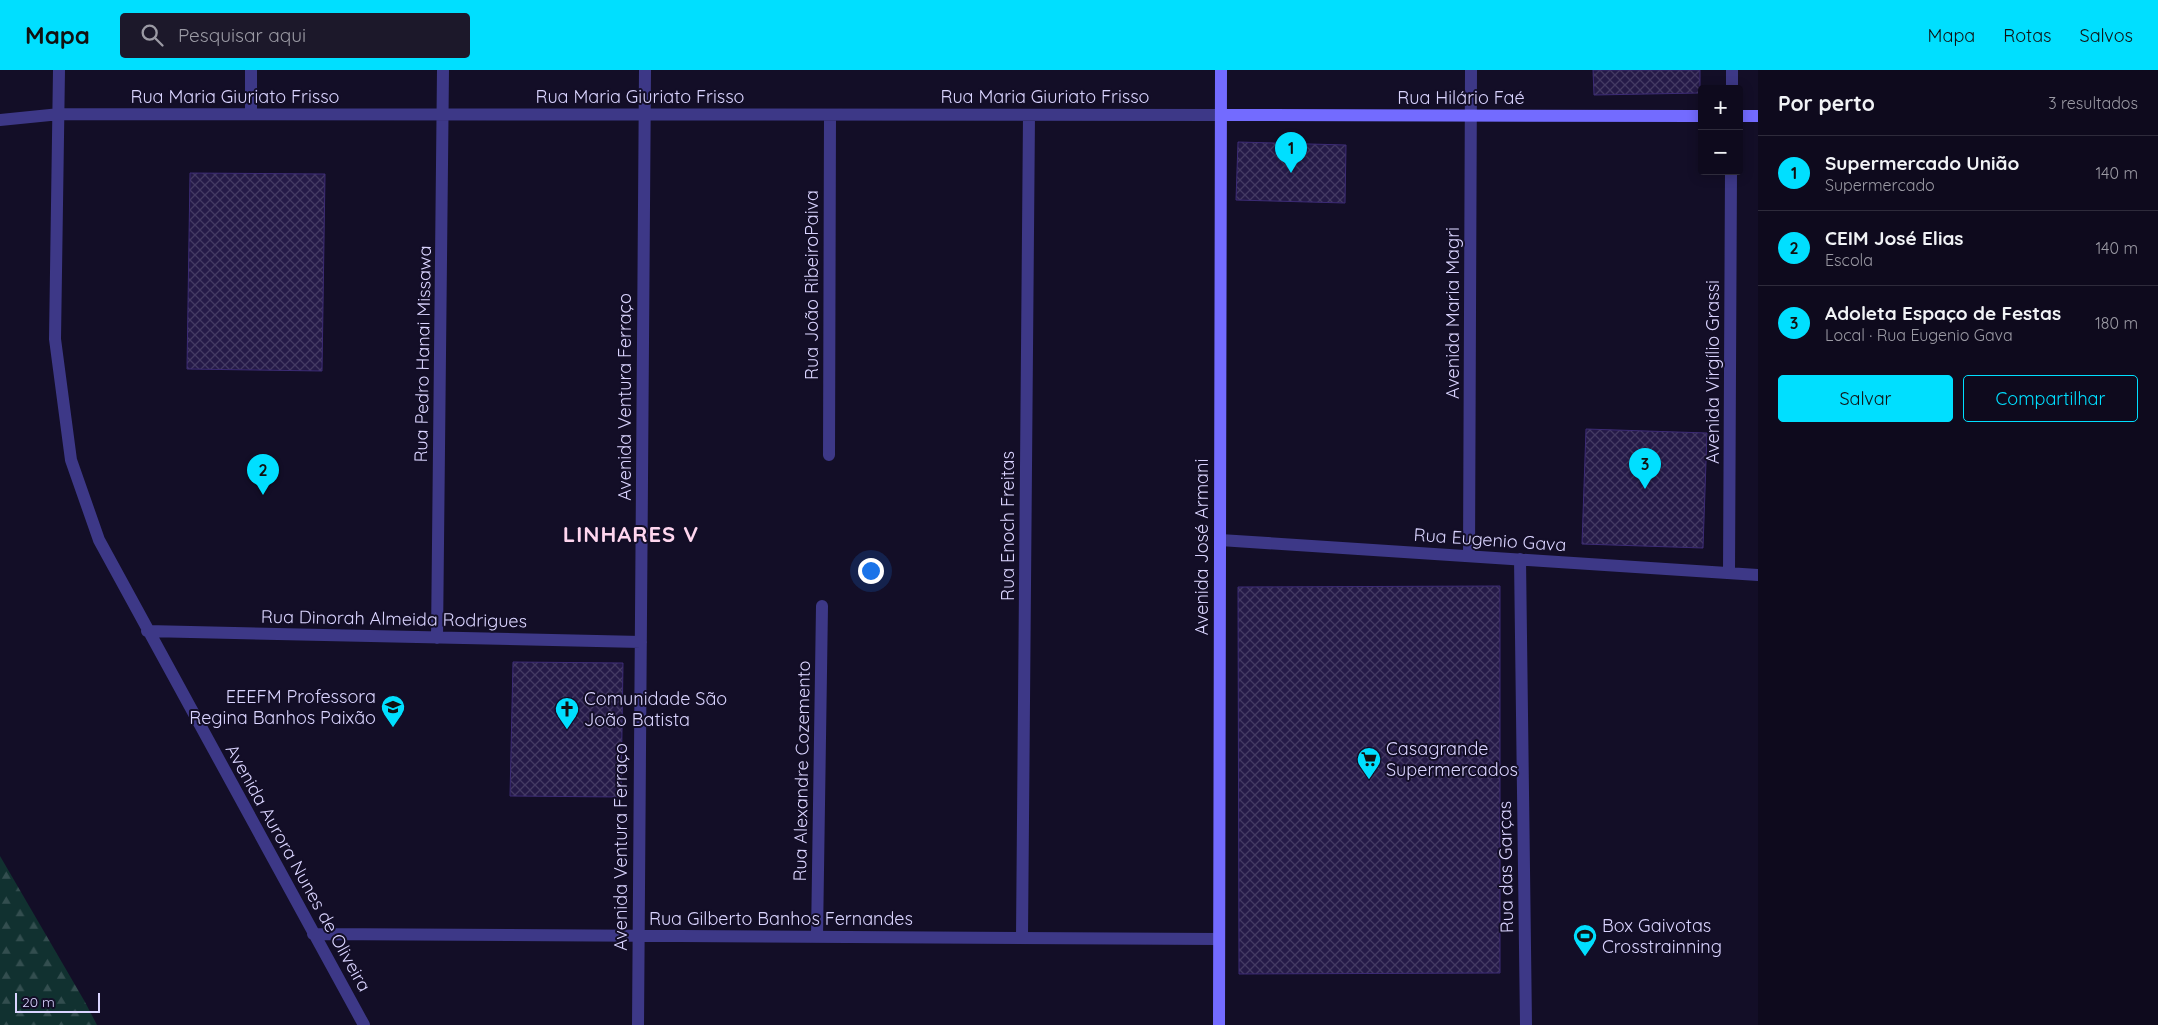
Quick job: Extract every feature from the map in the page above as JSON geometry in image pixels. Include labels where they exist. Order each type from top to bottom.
[{"type":"main road","name":"Avenida José Armani","points":[[1219,1025],[1221,70]]},
{"type":"main road","name":"Rua Hilário Faé","points":[[1221,115],[1698,116]]},
{"type":"main road","points":[[1743,116],[1758,116]]},
{"type":"street","name":"Avenida Aurora Nunes de Oliveira","points":[[59,70],[60,114],[55,339],[71,460],[99,540],[147,631],[364,1025]]},
{"type":"street","points":[[251,70],[251,114]]},
{"type":"street","name":"Rua Pedro Hanai Missawa","points":[[437,638],[444,70]]},
{"type":"street","name":"Avenida Ventura Ferraço","points":[[638,1025],[645,70]]},
{"type":"street","name":"Avenida Maria Magri","points":[[1469,556],[1471,70]]},
{"type":"street","points":[[1732,70],[1732,85]]},
{"type":"street","name":"Rua Maria Giuriato Frisso","points":[[0,120],[60,114],[1221,115]]},
{"type":"street","name":"Rua João RibeiroPaiva","points":[[829,455],[830,115]]},
{"type":"street","name":"Rua Enoch Freitas","points":[[1022,937],[1029,115]]},
{"type":"street","name":"Avenida Virgílio Grassi","points":[[1729,573],[1732,175]]},
{"type":"street","name":"Rua Eugenio Gava","points":[[1220,540],[1758,575]]},
{"type":"street","name":"Rua das Garças","points":[[1520,559],[1526,1025]]},
{"type":"street","name":"Rua Alexandre Cozemento","points":[[817,937],[822,606]]},
{"type":"street","name":"Rua Dinorah Almeida Rodrigues","points":[[147,631],[640,642]]},
{"type":"street","name":"Rua Gilberto Banhos Fernandes","points":[[314,934],[1219,939]]},
{"type":"green space","points":[[0,856],[85,1002],[97,1025],[0,1025]]},
{"type":"building","points":[[1593,70],[1700,70],[1698,93],[1594,95]]},
{"type":"building","points":[[1238,142],[1346,145],[1345,203],[1236,200]]},
{"type":"building","points":[[190,173],[325,174],[322,371],[187,369]]},
{"type":"building","points":[[1586,429],[1707,433],[1703,548],[1582,544]]},
{"type":"building","name":"Casagrande Supermercados","points":[[1500,586],[1500,973],[1239,974],[1238,587]]},
{"type":"building","name":"Comunidade São João Batista","points":[[513,662],[623,663],[621,797],[510,796]]},
{"type":"place","name":"Supermercado União","points":[[1291,173]]},
{"type":"place","name":"Adoleta Espaço de Festas","points":[[1645,489]]},
{"type":"place","name":"CEIM José Elias","points":[[263,495]]},
{"type":"place","name":"EEEFM Professora Regina Banhos Paixão","points":[[393,728]]},
{"type":"place","name":"Comunidade São João Batista","points":[[567,730]]},
{"type":"place","name":"Casagrande Supermercados","points":[[1369,780]]},
{"type":"place","name":"Box Gaivotas Crosstrainning","points":[[1585,957]]},
{"type":"district","name":"LINHARES V","points":[[631,534]]}]
